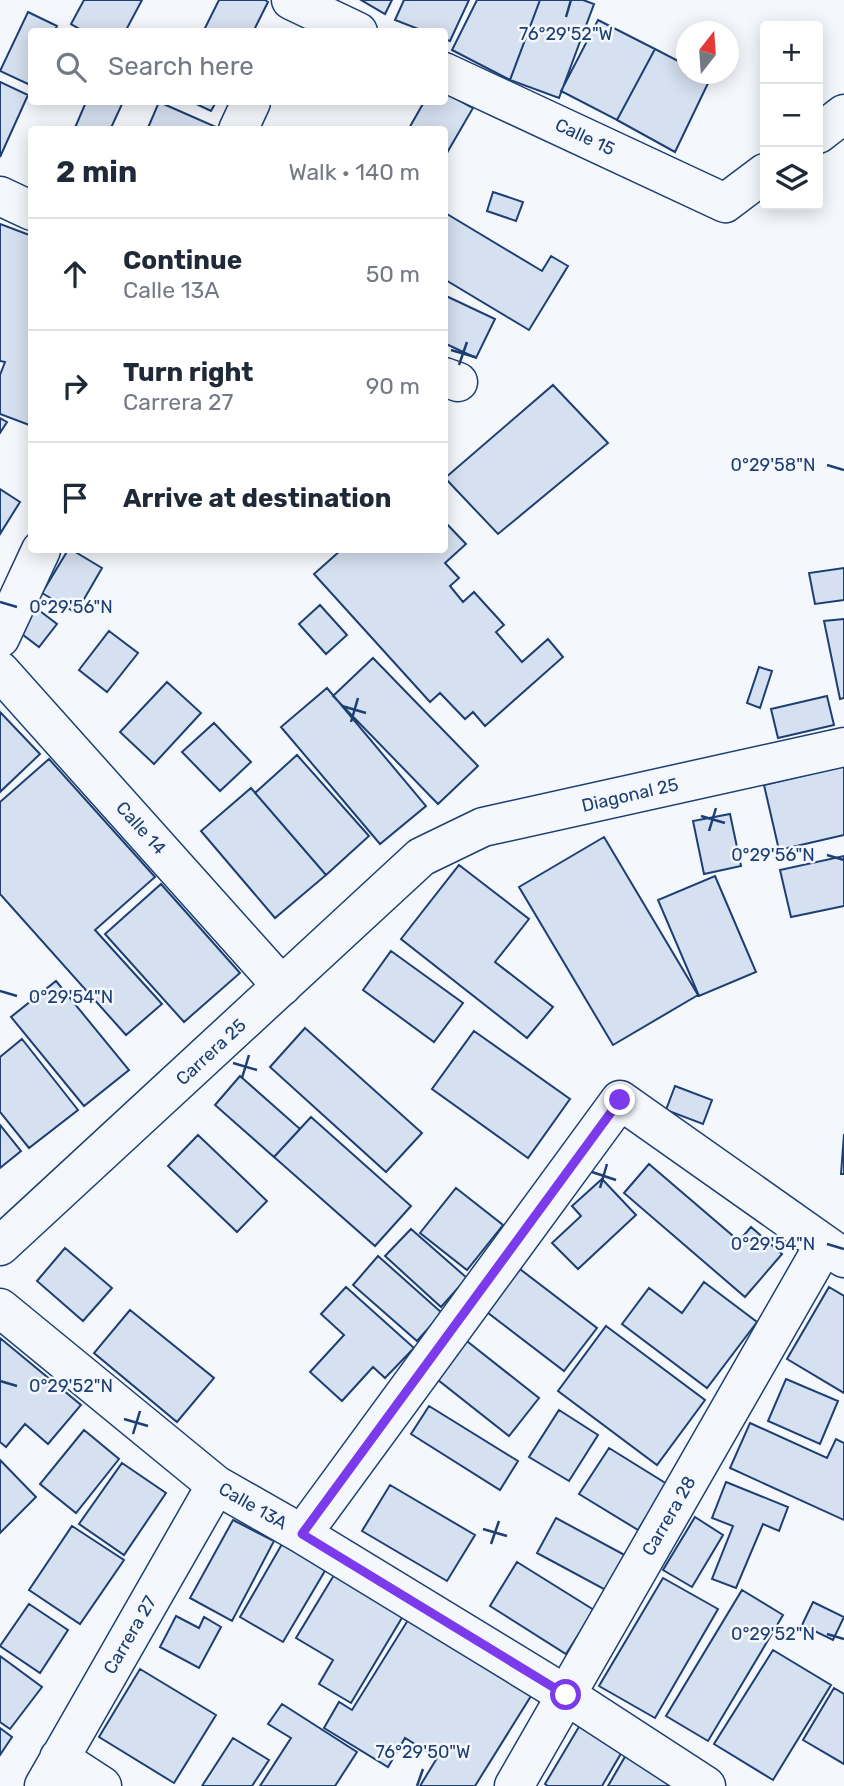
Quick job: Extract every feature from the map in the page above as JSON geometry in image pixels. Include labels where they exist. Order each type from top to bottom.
[{"type":"street","points":[[293,9],[347,28]]},
{"type":"street","name":"Calle 15","points":[[448,74],[725,203],[760,177]]},
{"type":"street","points":[[240,126],[250,105]]},
{"type":"street","points":[[823,130],[844,114]]},
{"type":"street","points":[[0,196],[28,209]]},
{"type":"street","points":[[0,638],[40,553]]},
{"type":"street","name":"Calle 14","points":[[0,671],[282,986]]},
{"type":"street","name":"Diagonal 25","points":[[421,857],[483,827],[844,747]]},
{"type":"street","name":"Carrera 25","points":[[0,1245],[421,857]]},
{"type":"street","points":[[302,1534],[620,1100],[834,1252]]},
{"type":"street","name":"Carrera 28","points":[[514,1786],[566,1695],[834,1252]]},
{"type":"street","name":"Calle 13A","points":[[0,1308],[216,1485],[302,1534],[566,1695],[706,1786]]},
{"type":"street","name":"Carrera 27","points":[[52,1772],[216,1485]]},
{"type":"street","points":[[52,1772],[102,1786]]},
{"type":"building","points":[[84,0],[142,0],[127,28],[78,28],[71,24]]},
{"type":"building","points":[[219,0],[268,2],[255,28],[205,28]]},
{"type":"building","points":[[361,0],[392,0],[385,14]]},
{"type":"building","points":[[404,0],[469,0],[450,41],[448,28],[416,28],[395,20]]},
{"type":"building","points":[[477,0],[540,0],[510,80],[452,50]]},
{"type":"building","points":[[540,0],[583,0],[594,4],[559,98],[510,80]]},
{"type":"building","points":[[28,12],[57,26],[28,28],[28,84],[0,71]]},
{"type":"building","points":[[598,20],[655,49],[617,120],[561,91]]},
{"type":"building","points":[[655,49],[676,60],[676,84],[708,84],[675,152],[617,120]]},
{"type":"building","points":[[0,82],[28,95],[0,157]]},
{"type":"building","points":[[448,94],[473,108],[448,151],[448,126],[410,126],[422,105],[448,105]]},
{"type":"building","points":[[85,105],[122,105],[112,126],[76,126]]},
{"type":"building","points":[[158,105],[166,105],[214,126],[149,126]]},
{"type":"building","points":[[198,105],[214,105],[211,111]]},
{"type":"building","points":[[493,192],[523,202],[516,221],[487,211]]},
{"type":"building","points":[[448,215],[542,271],[551,256],[568,266],[529,330],[448,281]]},
{"type":"building","points":[[0,224],[28,234],[28,424],[0,414],[0,375],[5,362],[0,361]]},
{"type":"building","points":[[448,297],[495,319],[476,358],[448,345]]},
{"type":"building","points":[[553,385],[608,443],[498,534],[448,481],[448,475]]},
{"type":"building","points":[[0,418],[7,422],[0,433]]},
{"type":"building","points":[[0,489],[20,502],[0,534]]},
{"type":"building","points":[[448,525],[466,544],[445,563],[459,578],[450,586],[463,602],[474,592],[504,625],[496,632],[522,662],[548,639],[563,657],[485,726],[473,712],[465,719],[440,693],[430,702],[314,574],[338,553],[448,553]]},
{"type":"building","points":[[66,553],[77,553],[102,568],[76,613],[42,593]]},
{"type":"building","points":[[844,568],[844,600],[815,604],[809,573]]},
{"type":"building","points":[[32,605],[57,624],[39,647],[14,628]]},
{"type":"building","points":[[320,605],[347,635],[326,654],[299,624]]},
{"type":"building","points":[[844,619],[844,698],[840,699],[824,621]]},
{"type":"building","points":[[109,631],[138,653],[107,692],[79,670]]},
{"type":"building","points":[[373,658],[478,766],[438,804],[333,696]]},
{"type":"building","points":[[759,667],[772,671],[760,708],[747,703]]},
{"type":"building","points":[[167,682],[201,713],[154,764],[120,732]]},
{"type":"building","points":[[327,688],[426,806],[380,844],[281,727]]},
{"type":"building","points":[[827,696],[834,725],[778,738],[771,709]]},
{"type":"building","points":[[0,712],[40,754],[0,792]]},
{"type":"building","points":[[214,723],[251,762],[220,791],[182,752]]},
{"type":"building","points":[[297,755],[369,836],[326,875],[255,793]]},
{"type":"building","points":[[49,759],[155,877],[95,930],[162,1004],[126,1035],[0,894],[0,802]]},
{"type":"building","points":[[844,766],[844,835],[779,850],[764,785]]},
{"type":"building","points":[[251,788],[326,875],[275,918],[201,831]]},
{"type":"building","points":[[730,814],[741,866],[704,874],[693,821]]},
{"type":"building","points":[[604,837],[698,995],[613,1045],[519,887]]},
{"type":"building","points":[[844,856],[844,906],[791,917],[780,870]]},
{"type":"building","points":[[459,865],[529,919],[495,962],[553,1007],[527,1038],[401,939]]},
{"type":"building","points":[[715,876],[756,972],[699,996],[658,900]]},
{"type":"building","points":[[161,884],[240,973],[184,1022],[105,934]]},
{"type":"building","points":[[391,951],[463,1003],[434,1042],[363,990]]},
{"type":"building","points":[[56,981],[129,1070],[84,1106],[11,1017]]},
{"type":"building","points":[[305,1028],[422,1133],[386,1172],[270,1067]]},
{"type":"building","points":[[474,1031],[570,1099],[528,1158],[432,1089]]},
{"type":"building","points":[[22,1039],[78,1110],[29,1148],[0,1112],[0,1057]]},
{"type":"building","points":[[240,1076],[300,1129],[274,1157],[215,1105]]},
{"type":"building","points":[[675,1086],[712,1100],[703,1124],[666,1110]]},
{"type":"building","points":[[311,1117],[411,1206],[375,1246],[274,1157]]},
{"type":"building","points":[[0,1125],[21,1151],[0,1168]]},
{"type":"building","points":[[844,1134],[844,1174],[841,1174]]},
{"type":"building","points":[[198,1135],[267,1201],[237,1232],[168,1166]]},
{"type":"building","points":[[649,1164],[739,1241],[751,1227],[782,1254],[745,1297],[624,1193]]},
{"type":"building","points":[[602,1179],[636,1215],[578,1269],[552,1243],[581,1216],[572,1206]]},
{"type":"building","points":[[456,1188],[503,1225],[467,1270],[420,1233]]},
{"type":"building","points":[[411,1229],[467,1278],[441,1307],[385,1256]]},
{"type":"building","points":[[65,1248],[112,1288],[83,1321],[37,1281]]},
{"type":"building","points":[[378,1256],[442,1313],[417,1341],[353,1285]]},
{"type":"building","points":[[512,1263],[597,1328],[564,1371],[479,1306]]},
{"type":"building","points":[[704,1282],[757,1322],[707,1388],[622,1324],[649,1288],[682,1313]]},
{"type":"building","points":[[346,1287],[414,1348],[385,1378],[373,1367],[342,1401],[310,1372],[344,1335],[321,1314]]},
{"type":"building","points":[[829,1287],[844,1296],[844,1393],[787,1359]]},
{"type":"building","points":[[130,1310],[214,1378],[177,1422],[94,1353]]},
{"type":"building","points":[[606,1326],[705,1400],[657,1465],[558,1391]]},
{"type":"building","points":[[0,1338],[81,1405],[48,1444],[25,1424],[6,1447],[0,1442]]},
{"type":"building","points":[[463,1338],[539,1398],[509,1436],[433,1376]]},
{"type":"building","points":[[786,1379],[838,1401],[820,1444],[768,1421]]},
{"type":"building","points":[[429,1406],[518,1461],[500,1490],[411,1434]]},
{"type":"building","points":[[559,1410],[598,1435],[569,1481],[529,1457]]},
{"type":"building","points":[[750,1423],[827,1458],[836,1439],[844,1443],[844,1520],[730,1468]]},
{"type":"building","points":[[84,1430],[119,1459],[76,1513],[40,1484]]},
{"type":"building","points":[[609,1448],[667,1484],[638,1530],[579,1494]]},
{"type":"building","points":[[0,1460],[36,1497],[0,1533]]},
{"type":"building","points":[[122,1463],[166,1493],[124,1555],[79,1524]]},
{"type":"building","points":[[726,1482],[788,1507],[779,1531],[763,1524],[736,1588],[712,1579],[733,1526],[712,1518]]},
{"type":"building","points":[[390,1485],[475,1535],[447,1581],[362,1531]]},
{"type":"building","points":[[695,1517],[723,1535],[692,1587],[663,1570]]},
{"type":"building","points":[[556,1518],[632,1559],[613,1594],[537,1553]]},
{"type":"building","points":[[233,1520],[274,1541],[232,1621],[190,1598]]},
{"type":"building","points":[[72,1526],[124,1560],[80,1624],[29,1590]]},
{"type":"building","points":[[282,1544],[326,1569],[283,1642],[240,1617]]},
{"type":"building","points":[[517,1562],[594,1610],[566,1654],[490,1606]]},
{"type":"building","points":[[334,1575],[403,1616],[351,1703],[319,1684],[333,1660],[296,1638]]},
{"type":"building","points":[[663,1578],[718,1609],[655,1718],[599,1686]]},
{"type":"building","points":[[742,1590],[783,1615],[708,1741],[666,1716]]},
{"type":"building","points":[[813,1602],[844,1617],[833,1640],[802,1625]]},
{"type":"building","points":[[29,1604],[68,1630],[40,1673],[0,1646]]},
{"type":"building","points":[[176,1616],[199,1628],[204,1617],[221,1627],[199,1668],[160,1647]]},
{"type":"building","points":[[408,1620],[531,1696],[475,1786],[420,1786],[437,1758],[405,1738],[388,1767],[324,1728],[339,1702],[352,1710]]},
{"type":"building","points":[[773,1650],[831,1685],[773,1780],[714,1744]]},
{"type":"building","points":[[0,1656],[42,1687],[10,1729],[0,1722]]},
{"type":"building","points":[[140,1669],[216,1715],[174,1783],[99,1737]]},
{"type":"building","points":[[834,1688],[844,1694],[844,1764],[803,1740]]},
{"type":"building","points":[[282,1704],[357,1752],[335,1786],[260,1786],[291,1738],[268,1724]]},
{"type":"building","points":[[580,1725],[623,1750],[602,1786],[548,1786],[545,1784]]},
{"type":"building","points":[[0,1728],[12,1737],[0,1755]]},
{"type":"building","points":[[233,1738],[269,1760],[252,1786],[202,1786]]},
{"type":"building","points":[[626,1755],[674,1786],[608,1786]]},
{"type":"route","points":[[566,1695],[302,1534],[620,1100]]}]
